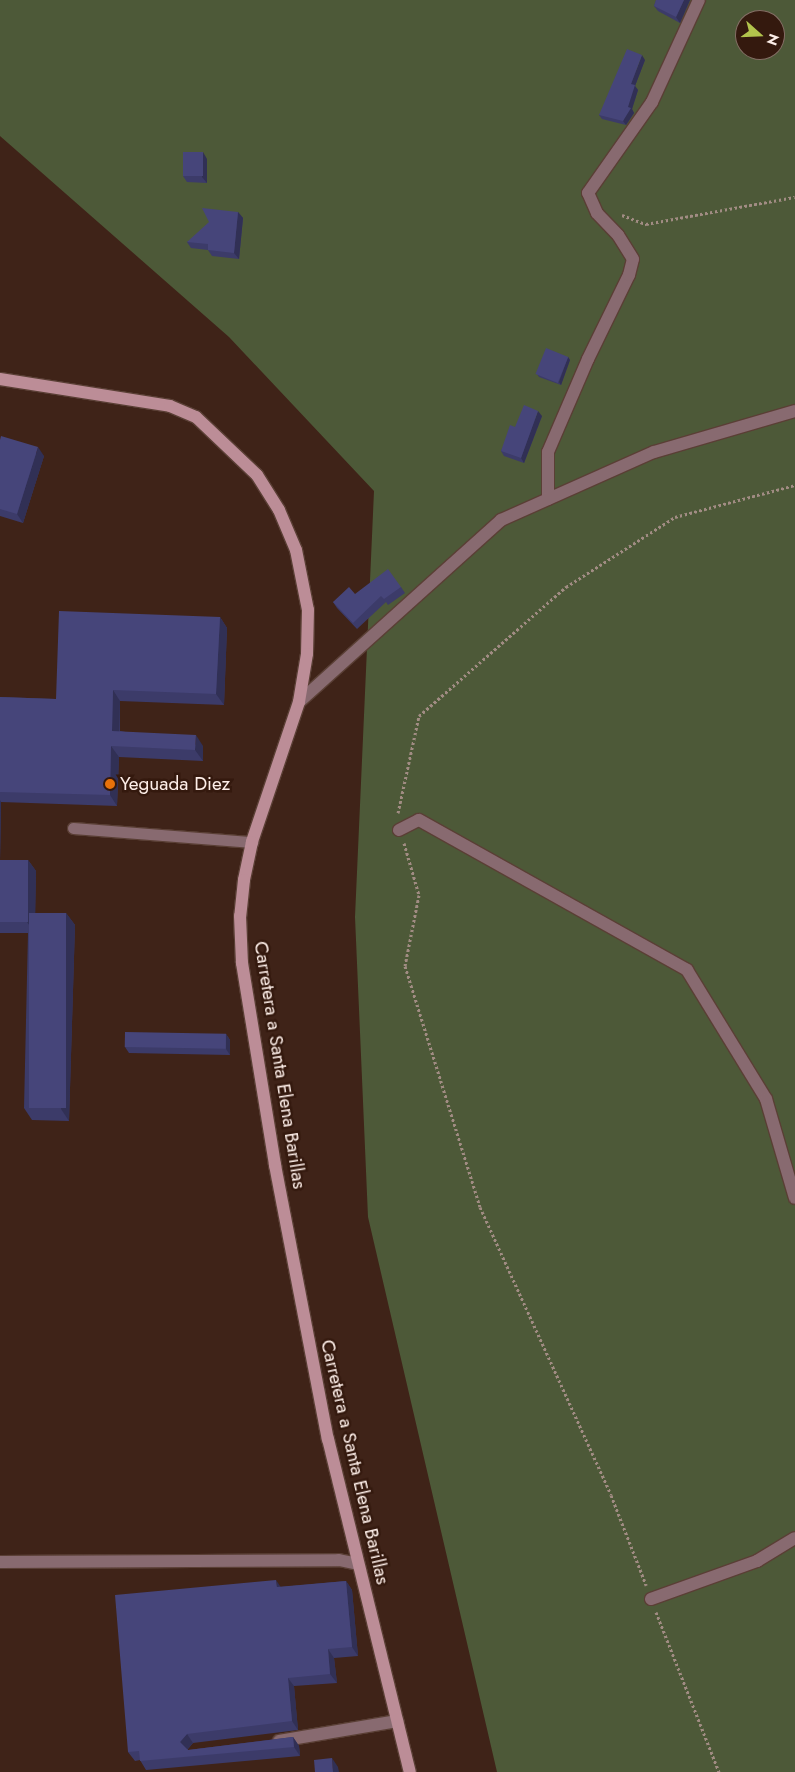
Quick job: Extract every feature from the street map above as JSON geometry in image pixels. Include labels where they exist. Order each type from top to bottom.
[{"type":"main road","name":"Carretera a Santa Elena Barillas","points":[[0,379],[170,406],[196,417],[258,475],[279,510],[296,550],[308,610],[307,654],[299,702],[252,842],[240,916],[248,1006],[328,1439],[410,1772]]},
{"type":"street","points":[[548,499],[548,452],[588,359],[629,275],[633,259],[618,235],[597,212],[588,193],[652,102],[699,0]]},
{"type":"street","points":[[299,702],[501,520],[654,452],[795,411]]},
{"type":"street","points":[[399,830],[419,820],[687,970],[766,1099],[795,1198]]},
{"type":"street","points":[[651,1599],[757,1561],[795,1538]]},
{"type":"street","points":[[0,1562],[339,1560],[358,1564]]},
{"type":"street","points":[[261,1744],[398,1721]]},
{"type":"lane","points":[[73,828],[252,842]]},
{"type":"path","points":[[620,214],[646,224],[795,197]]},
{"type":"path","points":[[719,1772],[611,1495],[480,1207],[406,966],[419,895],[397,821],[419,716],[566,587],[675,517],[795,485]]},
{"type":"green space","points":[[0,0],[795,0],[795,1772],[497,1772],[368,1217],[355,917],[374,491],[229,337],[0,136]]},
{"type":"building","points":[[656,0],[684,0],[676,17],[654,6]]},
{"type":"building","points":[[627,49],[642,55],[631,84],[635,85],[628,107],[631,108],[623,121],[599,115]]},
{"type":"building","points":[[183,152],[203,152],[203,176],[183,176]]},
{"type":"building","points":[[202,208],[238,212],[234,253],[208,250],[208,244],[187,242],[209,222]]},
{"type":"building","points":[[546,348],[568,357],[558,383],[536,374]]},
{"type":"building","points":[[524,405],[538,411],[521,458],[501,451],[510,425],[515,427]]},
{"type":"building","points":[[1,436],[38,447],[17,514],[0,509]]},
{"type":"building","points":[[388,569],[401,587],[384,599],[381,596],[353,623],[333,602],[349,587],[355,594]]},
{"type":"building","points":[[59,611],[220,617],[216,694],[113,690],[112,731],[196,735],[195,750],[111,746],[110,795],[0,792],[0,697],[56,699]]},
{"type":"building","points":[[0,860],[28,860],[28,922],[0,922]]},
{"type":"building","points":[[29,913],[66,913],[66,1108],[29,1108]]},
{"type":"building","points":[[125,1032],[226,1034],[226,1049],[125,1047]]},
{"type":"building","points":[[276,1580],[277,1587],[346,1581],[352,1647],[328,1649],[330,1674],[288,1678],[292,1721],[187,1734],[180,1742],[188,1750],[293,1737],[294,1747],[140,1761],[139,1751],[128,1752],[115,1595]]},
{"type":"building","points":[[332,1758],[333,1772],[315,1772],[314,1760]]},
{"type":"place","name":"Yeguada Diez","points":[[110,784]]}]
